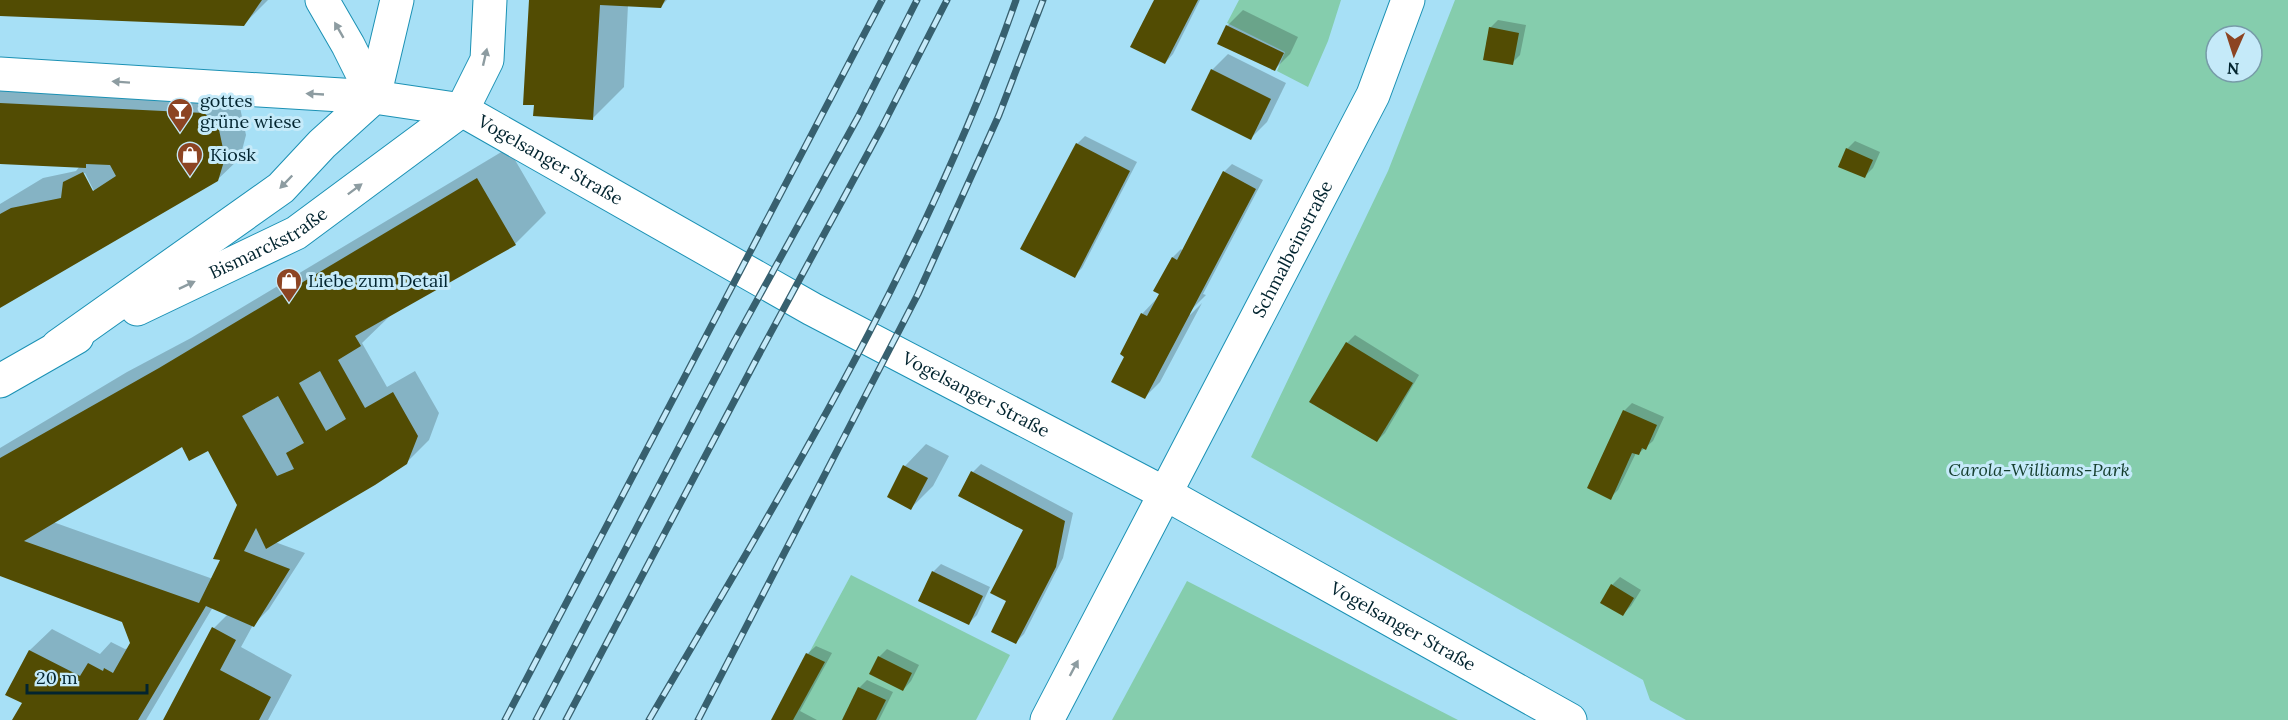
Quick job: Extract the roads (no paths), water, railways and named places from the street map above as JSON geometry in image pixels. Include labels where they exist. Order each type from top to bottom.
[{"type":"main road","points":[[322,0],[374,97]]},
{"type":"main road","points":[[374,97],[397,0]]},
{"type":"main road","points":[[462,110],[487,60],[490,0]]},
{"type":"main road","name":"Schmalbeinstraße","points":[[1047,720],[1373,95],[1408,0]]},
{"type":"main road","name":"Vogelsanger Straße","points":[[0,74],[374,97],[462,110],[812,309],[1166,494],[1570,720]]},
{"type":"main road","name":"Bismarckstraße","points":[[0,381],[58,346],[281,188],[322,144],[374,97]]},
{"type":"main road","name":"Bismarckstraße","points":[[58,346],[296,234],[462,110]]},
{"type":"railway","points":[[505,720],[882,0]]},
{"type":"railway","points":[[536,720],[734,342],[858,117],[917,0]]},
{"type":"railway","points":[[566,720],[881,129],[947,0]]},
{"type":"railway","points":[[649,720],[801,457],[897,279],[980,95],[1016,0]]},
{"type":"railway","points":[[698,720],[918,294],[999,115],[1043,0]]},
{"type":"place","name":"gottes grüne wiese","points":[[180,134]]},
{"type":"place","name":"Kiosk","points":[[190,178]]},
{"type":"place","name":"Liebe zum Detail","points":[[289,304]]},
{"type":"park label","name":"Carola-Williams-Park","points":[[2039,470]]}]
